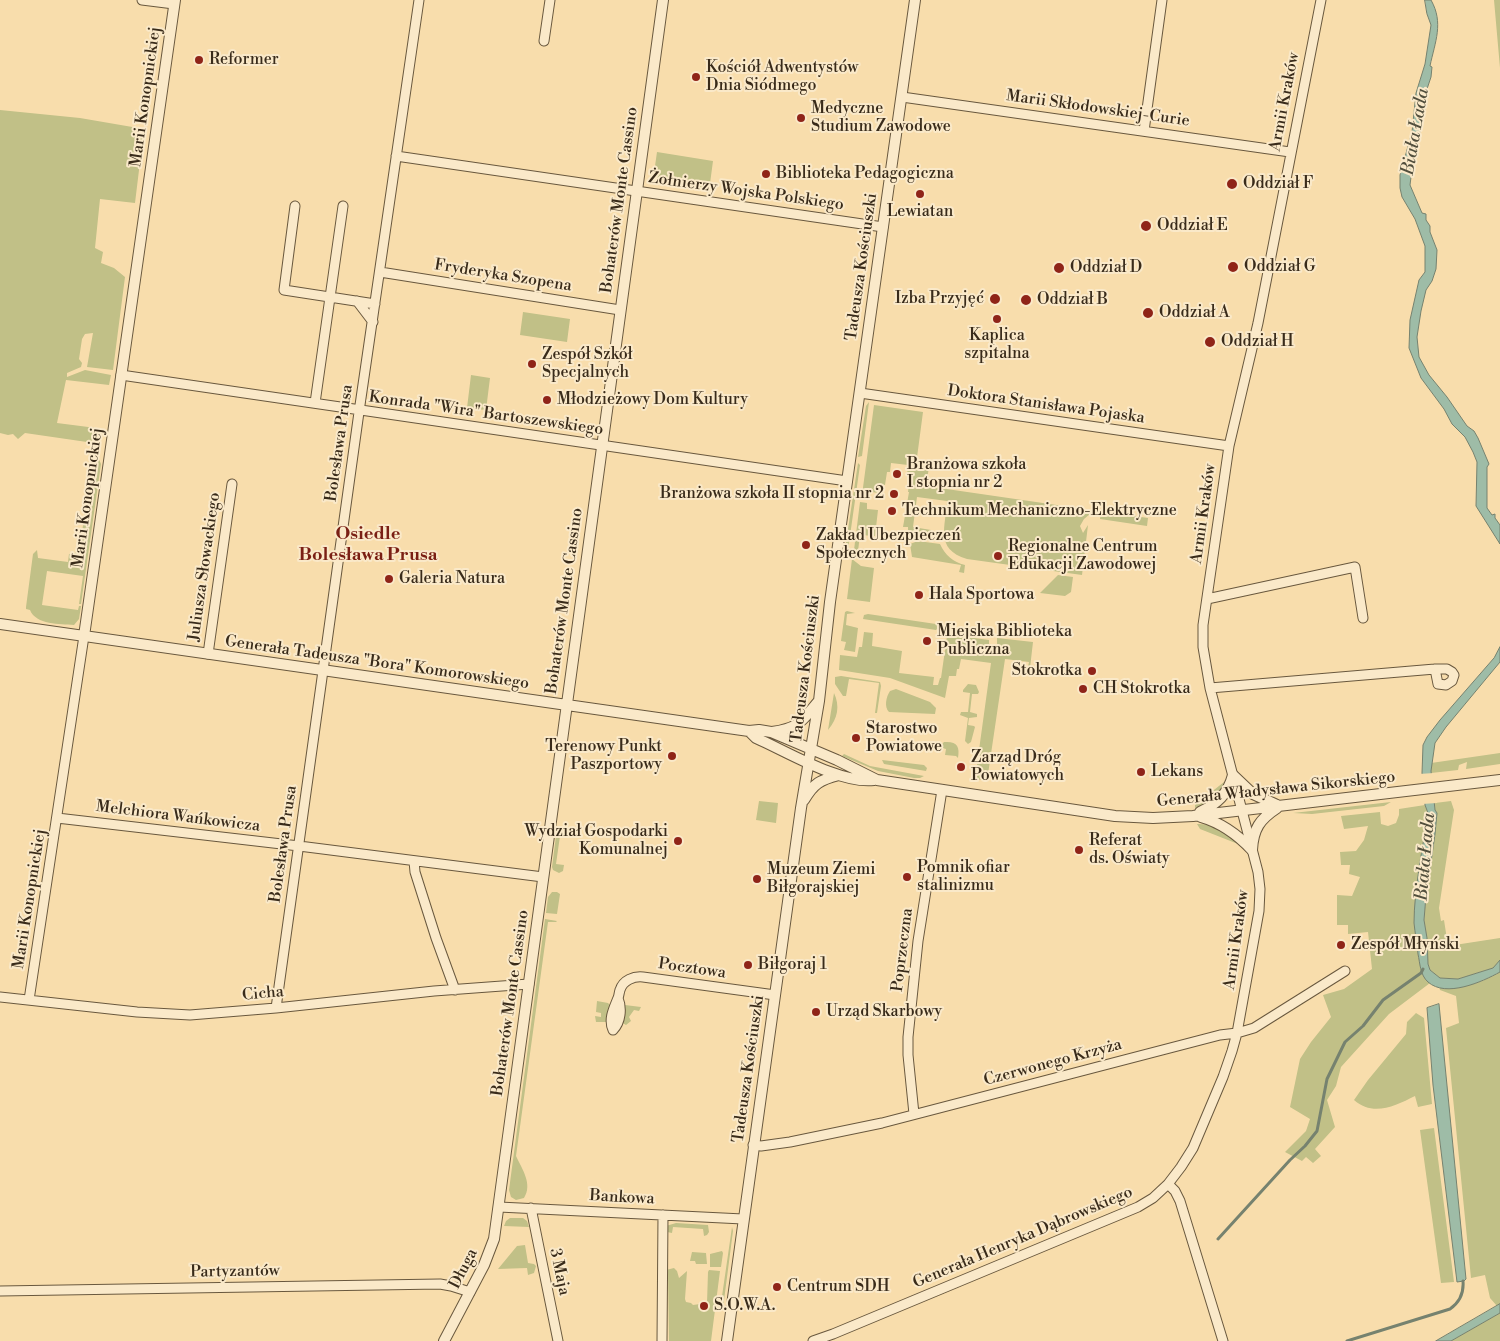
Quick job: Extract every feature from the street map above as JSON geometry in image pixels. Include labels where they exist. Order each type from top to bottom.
[{"type":"street","points":[[142,0],[175,2]]},
{"type":"street","name":"Bolesława Prusa","points":[[276,1008],[419,0]]},
{"type":"street","points":[[544,41],[550,0]]},
{"type":"street","name":"Bohaterów Monte Cassino","points":[[499,1207],[663,0]]},
{"type":"street","name":"Tadeusza Kościuszki","points":[[726,1341],[916,0]]},
{"type":"street","points":[[1144,131],[1162,0]]},
{"type":"street","name":"Armii Kraków","points":[[1237,1033],[1259,911],[1260,889],[1252,850],[1210,688],[1203,647],[1203,625],[1229,446],[1258,324],[1321,0]]},
{"type":"street","name":"Marii Konopnickiej","points":[[29,1000],[84,636],[175,2]]},
{"type":"street","name":"Marii Skłodowskiej-Curie","points":[[902,96],[1290,152]]},
{"type":"street","name":"Żołnierzy Wojska Polskiego","points":[[396,156],[883,227]]},
{"type":"street","points":[[295,206],[284,290],[375,304]]},
{"type":"street","points":[[315,403],[343,206]]},
{"type":"street","name":"Fryderyka Szopena","points":[[380,272],[620,310]]},
{"type":"street","points":[[357,301],[373,322]]},
{"type":"street","name":"Konrada \"Wira\" Bartoszewskiego","points":[[121,375],[847,481]]},
{"type":"street","name":"Doktora Stanisława Pojaska","points":[[860,394],[1229,446]]},
{"type":"street","name":"Juliusza Słowackiego","points":[[208,654],[232,484]]},
{"type":"street","points":[[1207,598],[1355,567],[1363,618]]},
{"type":"street","name":"Generała Tadeusza \"Bora\" Komorowskiego","points":[[0,624],[566,704],[749,732],[759,730],[771,732],[811,749]]},
{"type":"street","points":[[1210,688],[1435,669]]},
{"type":"street","points":[[771,732],[790,729],[798,725],[818,701]]},
{"type":"street","name":"Generała Tadeusza \"Bora\" Komorowskiego","points":[[749,732],[756,738],[809,762]]},
{"type":"street","name":"Generała Władysława Sikorskiego","points":[[811,749],[877,780]]},
{"type":"street","name":"Generała Władysława Sikorskiego","points":[[809,762],[839,775],[861,780],[877,780],[1115,816],[1153,818],[1193,816],[1500,780]]},
{"type":"street","points":[[802,803],[810,790],[820,780],[839,775]]},
{"type":"street","points":[[1193,816],[1219,801],[1228,788],[1233,775],[1253,794],[1280,806]]},
{"type":"street","name":"Poprzeczna","points":[[914,1114],[908,1038],[918,941],[942,790]]},
{"type":"street","points":[[1252,850],[1253,836],[1258,824],[1280,806]]},
{"type":"street","points":[[1193,816],[1223,825],[1237,835],[1252,850]]},
{"type":"street","name":"Melchiora Wańkowicza","points":[[57,818],[543,877]]},
{"type":"street","points":[[414,861],[415,872],[455,990]]},
{"type":"street","name":"Czerwonego Krzyża","points":[[754,1145],[761,1146],[790,1142],[914,1114],[1254,1028],[1345,971]]},
{"type":"street","name":"Pocztowa","points":[[618,998],[624,984],[631,978],[640,976],[775,995]]},
{"type":"street","name":"Cicha","points":[[0,997],[180,1015],[276,1008],[529,984]]},
{"type":"street","name":"Generała Henryka Dąbrowskiego","points":[[813,1341],[835,1338],[1129,1211],[1153,1198],[1168,1184],[1193,1148],[1224,1077],[1237,1033]]},
{"type":"street","points":[[1168,1184],[1175,1191],[1180,1201],[1224,1341]]},
{"type":"street","name":"Bankowa","points":[[499,1207],[743,1219]]},
{"type":"street","name":"Długa","points":[[444,1341],[492,1248],[499,1207]]},
{"type":"street","name":"3 Maja","points":[[530,1208],[558,1341]]},
{"type":"street","points":[[662,1341],[663,1215]]},
{"type":"street","name":"Partyzantów","points":[[0,1291],[440,1284],[470,1292]]},
{"type":"shaded area","points":[[1494,0],[1500,0],[1500,68]]},
{"type":"shaded area","points":[[0,110],[80,118],[144,129],[135,203],[100,199],[95,248],[103,252],[101,263],[114,268],[125,277],[113,370],[87,367],[93,333],[85,334],[82,339],[79,359],[82,363],[81,367],[67,373],[67,377],[85,370],[111,375],[109,385],[66,380],[57,423],[104,429],[97,438],[87,442],[25,433],[18,439],[13,434],[0,433]]},
{"type":"shaded area","points":[[657,152],[713,161],[709,191],[654,183]]},
{"type":"shaded area","points":[[523,312],[570,319],[567,342],[520,335]]},
{"type":"shaded area","points":[[471,375],[490,378],[486,410],[467,408]]},
{"type":"shaded area","points":[[869,402],[862,456],[858,457],[866,406]]},
{"type":"shaded area","points":[[874,405],[923,412],[916,465],[929,467],[926,486],[1091,510],[1080,526],[1083,533],[1088,525],[1082,575],[967,559],[957,555],[950,549],[944,536],[947,501],[917,497],[913,527],[931,530],[937,536],[908,533],[908,527],[903,527],[909,492],[910,475],[907,475],[908,465],[891,463],[885,485],[880,484],[879,493],[864,491],[864,495],[862,495]]},
{"type":"shaded area","points":[[93,456],[98,457],[101,464],[81,604],[79,604],[83,576],[47,571],[42,605],[78,610],[79,606],[81,606],[79,619],[74,625],[43,621],[37,619],[30,610],[26,609],[33,554],[37,550],[38,558],[68,562],[69,554],[80,550],[91,459]]},
{"type":"shaded area","points":[[858,463],[860,465],[848,550],[845,549]]},
{"type":"shaded area","points":[[860,502],[867,503],[867,509],[878,510],[875,536],[860,535],[858,551],[854,550]]},
{"type":"shaded area","points":[[1101,511],[1148,518],[1147,526],[1100,519]]},
{"type":"shaded area","points":[[918,541],[940,544],[950,558],[965,565],[964,573],[959,572],[961,565],[912,557],[910,544]]},
{"type":"shaded area","points":[[852,559],[861,566],[874,568],[870,602],[847,599]]},
{"type":"shaded area","points":[[1058,575],[1073,577],[1071,592],[1065,596],[1040,593]]},
{"type":"shaded area","points":[[845,612],[855,613],[847,614],[846,625],[858,628],[855,652],[844,650],[846,642],[841,641]]},
{"type":"shaded area","points":[[864,615],[936,624],[939,627],[936,630],[863,619]]},
{"type":"shaded area","points":[[949,622],[953,623],[952,635],[989,640],[989,647],[997,648],[997,638],[1033,642],[1030,668],[1028,667],[1029,662],[1005,659],[987,781],[975,779],[991,663],[961,659],[956,676],[949,676],[945,698],[890,678],[839,670],[840,655],[857,657],[859,647],[862,647],[864,632],[873,633],[872,646],[902,651],[899,673],[934,677],[933,685],[938,685],[941,678]]},
{"type":"shaded area","points":[[841,676],[880,682],[877,713],[875,713],[879,683],[849,679],[846,696],[843,696],[835,684],[835,677]]},
{"type":"shaded area","points":[[968,684],[976,685],[979,692],[978,694],[972,694],[970,712],[977,714],[977,717],[969,718],[968,725],[975,727],[971,742],[968,744],[965,741],[968,718],[960,715],[961,712],[968,712],[970,693],[963,692],[963,690]]},
{"type":"shaded area","points":[[896,689],[930,702],[936,708],[935,714],[889,712],[886,705],[887,696],[890,691]]},
{"type":"shaded area","points":[[834,693],[837,712],[828,730]]},
{"type":"shaded area","points":[[944,742],[952,742],[957,745],[958,758],[945,755],[946,749],[939,747]]},
{"type":"shaded area","points":[[1500,753],[1500,764],[1466,769],[1467,762],[1459,765],[1458,770],[1431,773],[1431,763]]},
{"type":"shaded area","points":[[844,754],[870,766],[924,776],[914,778],[878,771],[842,756]]},
{"type":"shaded area","points":[[882,760],[924,765],[927,768],[926,771],[884,764]]},
{"type":"shaded area","points":[[1224,782],[1214,798],[1195,808],[1195,805]]},
{"type":"shaded area","points":[[759,801],[778,803],[776,823],[756,820]]},
{"type":"shaded area","points":[[1451,801],[1454,810],[1439,908],[1441,921],[1444,920],[1448,946],[1500,938],[1500,960],[1493,968],[1458,979],[1440,978],[1430,970],[1424,920],[1437,813],[1435,811],[1435,803]]},
{"type":"shaded area","points":[[1391,802],[1384,806],[1312,814],[1293,813]]},
{"type":"shaded area","points":[[1425,805],[1428,813],[1414,920],[1421,970],[1430,983],[1389,1014],[1341,1067],[1336,1086],[1327,1100],[1335,1127],[1315,1149],[1321,1156],[1313,1163],[1306,1157],[1302,1161],[1285,1152],[1306,1131],[1310,1119],[1290,1107],[1300,1059],[1331,1017],[1323,995],[1344,989],[1372,969],[1368,932],[1348,934],[1348,925],[1337,925],[1337,895],[1352,896],[1360,877],[1349,874],[1350,865],[1341,865],[1340,852],[1356,851],[1364,840],[1368,826],[1344,829],[1341,816],[1380,812],[1381,824],[1388,826],[1396,823],[1399,809]]},
{"type":"shaded area","points":[[1197,824],[1204,824],[1223,831],[1234,839],[1243,849],[1238,844],[1200,829]]},
{"type":"shaded area","points":[[556,836],[560,836],[556,864],[564,865],[563,871],[559,873],[553,870],[552,867]]},
{"type":"shaded area","points":[[552,892],[560,894],[557,914],[546,913],[548,897]]},
{"type":"shaded area","points":[[545,919],[557,921],[548,922],[516,1156],[526,1177],[527,1187],[524,1198],[516,1200],[511,1197],[509,1190]]},
{"type":"shaded area","points":[[1500,972],[1500,1304],[1497,1306],[1490,1298],[1485,1275],[1471,1278],[1446,1028],[1459,1023],[1456,996],[1440,990],[1439,986],[1471,985]]},
{"type":"shaded area","points":[[597,1001],[610,1005],[607,1022],[596,1022],[595,1016],[601,1017],[601,1013],[596,1012]]},
{"type":"shaded area","points":[[625,1005],[641,1007],[639,1011],[634,1010],[629,1017],[631,1021],[626,1025],[621,1022]]},
{"type":"shaded area","points":[[1416,1013],[1424,1018],[1432,1104],[1418,1107],[1415,1096],[1384,1108],[1376,1109],[1361,1105],[1354,1100],[1406,1034],[1407,1022]]},
{"type":"shaded area","points":[[1434,1128],[1454,1282],[1441,1283],[1420,1130]]},
{"type":"shaded area","points":[[510,1218],[523,1218],[527,1221],[529,1227],[504,1226]]},
{"type":"shaded area","points":[[676,1223],[708,1225],[709,1232],[704,1236],[703,1229],[673,1227],[672,1233],[667,1232],[666,1226]]},
{"type":"shaded area","points":[[732,1227],[723,1308],[720,1310]]},
{"type":"shaded area","points":[[525,1245],[528,1263],[536,1266],[534,1273],[528,1275],[527,1268],[498,1269],[517,1246]]},
{"type":"shaded area","points":[[722,1251],[721,1267],[710,1267],[710,1254]]},
{"type":"shaded area","points":[[692,1252],[706,1253],[707,1264],[696,1264],[695,1261],[690,1261]]},
{"type":"shaded area","points":[[674,1268],[679,1278],[687,1271],[685,1299],[686,1302],[693,1305],[707,1303],[708,1272],[709,1270],[720,1271],[711,1341],[669,1341],[668,1273],[666,1270]]},
{"type":"shaded area","points":[[1500,1313],[1500,1341],[1451,1341]]},
{"type":"water","name":"Biała Łada","points":[[1425,0],[1431,0],[1435,8],[1438,25],[1430,66],[1432,67],[1431,77],[1425,95],[1425,111],[1413,161],[1410,185],[1422,213],[1426,214],[1426,220],[1430,226],[1430,232],[1437,250],[1436,269],[1432,281],[1426,290],[1421,311],[1417,337],[1419,357],[1429,375],[1478,438],[1489,464],[1487,467],[1487,508],[1492,515],[1495,514],[1495,518],[1500,525],[1500,544],[1476,506],[1477,462],[1473,452],[1465,437],[1452,424],[1444,409],[1421,378],[1409,348],[1410,320],[1419,280],[1425,272],[1425,246],[1415,219],[1402,197],[1400,175],[1412,132],[1416,93],[1425,64],[1431,25]]},
{"type":"water","name":"Biała Łada","points":[[1500,647],[1500,662],[1435,743],[1431,771],[1435,810],[1437,813],[1424,920],[1428,964],[1430,970],[1440,978],[1458,979],[1493,968],[1500,960],[1500,972],[1474,984],[1454,989],[1444,989],[1436,987],[1423,976],[1414,923],[1417,882],[1428,813],[1425,805],[1422,773],[1423,745],[1440,720],[1494,658]]},
{"type":"water","points":[[1439,1004],[1466,1279],[1457,1282],[1433,1085],[1427,1008]]},
{"type":"water","points":[[1500,1304],[1500,1313],[1451,1341],[1436,1341]]},
{"type":"pier","points":[[1434,773],[1437,803],[1422,804],[1419,774]]},
{"type":"waterway","points":[[1218,1239],[1317,1131],[1327,1079],[1345,1042],[1363,1026],[1383,1000],[1421,973],[1423,969]]},
{"type":"waterway","points":[[1347,1341],[1450,1309],[1461,1297],[1463,1281]]},
{"type":"place","name":"Reformer","points":[[199,60]]},
{"type":"place","name":"Kościół Adwentystów Dnia Siódmego","points":[[696,77]]},
{"type":"place","name":"Medyczne Studium Zawodowe","points":[[801,118]]},
{"type":"place","name":"Biblioteka Pedagogiczna","points":[[766,174]]},
{"type":"place","name":"Oddział F","points":[[1232,184]]},
{"type":"place","name":"Lewiatan","points":[[920,194]]},
{"type":"place","name":"Oddział E","points":[[1146,226]]},
{"type":"place","name":"Oddział G","points":[[1233,267]]},
{"type":"place","name":"Oddział D","points":[[1059,268]]},
{"type":"place","name":"Izba Przyjęć","points":[[995,299]]},
{"type":"place","name":"Oddział B","points":[[1026,300]]},
{"type":"place","name":"Oddział A","points":[[1148,313]]},
{"type":"place","name":"Kaplica szpitalna","points":[[997,319]]},
{"type":"place","name":"Oddział H","points":[[1210,342]]},
{"type":"place","name":"Zespół Szkół Specjalnych","points":[[532,364]]},
{"type":"place","name":"Młodzieżowy Dom Kultury","points":[[547,400]]},
{"type":"place","name":"Branżowa szkoła I stopnia nr 2","points":[[897,474]]},
{"type":"place","name":"Branżowa szkoła II stopnia nr 2","points":[[894,494]]},
{"type":"place","name":"Technikum Mechaniczno-Elektryczne","points":[[892,511]]},
{"type":"place","name":"Zakład Ubezpieczeń Społecznych","points":[[806,545]]},
{"type":"place","name":"Regionalne Centrum Edukacji Zawodowej","points":[[998,556]]},
{"type":"place","name":"Galeria Natura","points":[[389,579]]},
{"type":"place","name":"Hala Sportowa","points":[[919,595]]},
{"type":"place","name":"Miejska Biblioteka Publiczna","points":[[927,641]]},
{"type":"place","name":"Stokrotka","points":[[1092,671]]},
{"type":"place","name":"CH Stokrotka","points":[[1083,689]]},
{"type":"place","name":"Starostwo Powiatowe","points":[[856,738]]},
{"type":"place","name":"Terenowy Punkt Paszportowy","points":[[672,756]]},
{"type":"place","name":"Zarząd Dróg Powiatowych","points":[[961,767]]},
{"type":"place","name":"Lekans","points":[[1141,772]]},
{"type":"place","name":"Wydział Gospodarki Komunalnej","points":[[678,841]]},
{"type":"place","name":"Referat ds. Oświaty","points":[[1079,850]]},
{"type":"place","name":"Pomnik ofiar stalinizmu","points":[[907,877]]},
{"type":"place","name":"Muzeum Ziemi Biłgorajskiej","points":[[757,879]]},
{"type":"place","name":"Zespół Młyński","points":[[1341,945]]},
{"type":"place","name":"Biłgoraj 1","points":[[748,965]]},
{"type":"place","name":"Urząd Skarbowy","points":[[816,1012]]},
{"type":"place","name":"Centrum SDH","points":[[777,1287]]},
{"type":"place","name":"S.O.W.A.","points":[[704,1306]]},
{"type":"district","name":"Osiedle Bolesława Prusa","points":[[368,545]]}]
